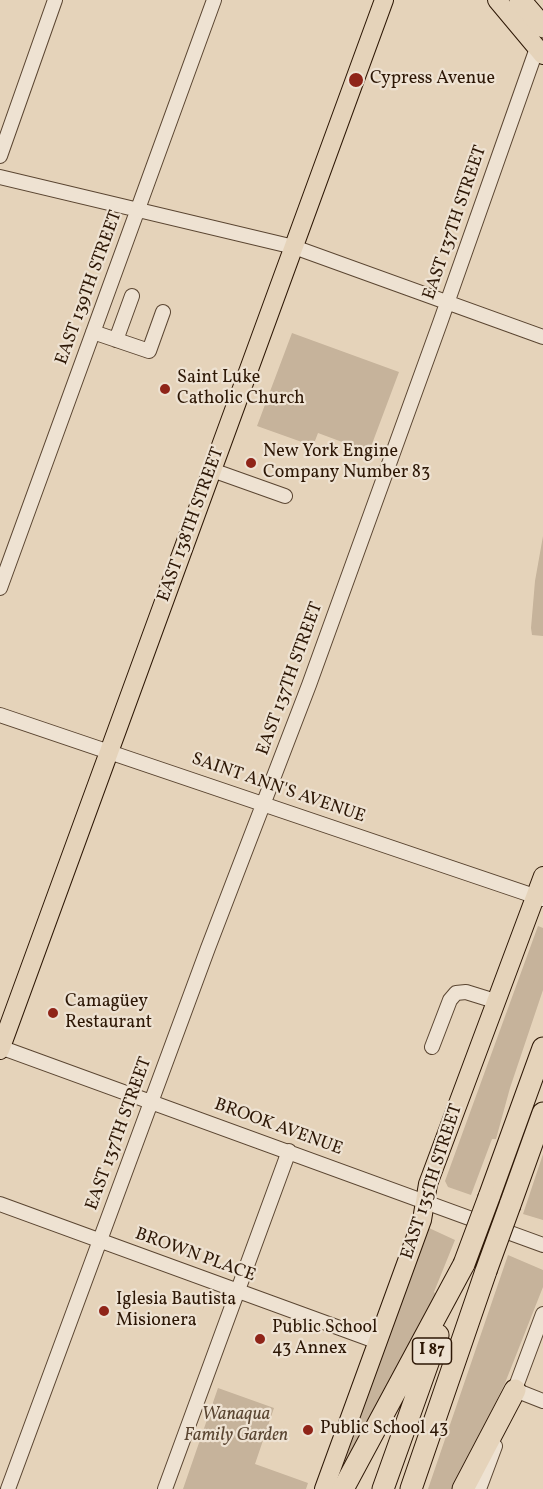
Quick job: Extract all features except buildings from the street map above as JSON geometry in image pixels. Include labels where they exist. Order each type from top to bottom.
[{"type":"highway","points":[[520,0],[543,27]]},
{"type":"highway","name":"I 87","points":[[383,1489],[543,1048]]},
{"type":"highway","points":[[526,1162],[543,1113]]},
{"type":"highway","points":[[526,1162],[543,1132]]},
{"type":"highway","name":"I 87","points":[[411,1489],[526,1162]]},
{"type":"highway","points":[[343,1489],[464,1264]]},
{"type":"highway","points":[[463,1489],[515,1390]]},
{"type":"main road","name":"EAST 138TH STREET","points":[[0,1048],[384,0]]},
{"type":"main road","points":[[497,0],[540,51]]},
{"type":"main road","name":"EAST 135TH STREET","points":[[324,1489],[422,1220],[428,1184],[495,1001],[539,897],[543,876]]},
{"type":"street","points":[[0,156],[55,0]]},
{"type":"street","name":"EAST 139TH STREET","points":[[0,588],[214,0]]},
{"type":"street","name":"EAST 137TH STREET","points":[[8,1489],[264,803],[540,51]]},
{"type":"street","points":[[0,177],[139,208],[294,247],[543,336]]},
{"type":"street","points":[[116,340],[132,296]]},
{"type":"street","points":[[93,332],[149,351],[163,312]]},
{"type":"street","points":[[212,470],[285,496]]},
{"type":"street","name":"SAINT ANN'S AVENUE","points":[[0,715],[539,897]]},
{"type":"street","points":[[432,1047],[450,1000],[456,993],[466,992],[495,1001]]},
{"type":"street","name":"BROOK AVENUE","points":[[0,1048],[543,1245]]},
{"type":"street","points":[[165,1489],[289,1151]]},
{"type":"street","name":"BROWN PLACE","points":[[0,1204],[378,1342]]},
{"type":"street","points":[[479,1489],[543,1314]]},
{"type":"street","points":[[515,1390],[543,1401]]},
{"type":"green space","points":[[292,333],[399,372],[369,452],[318,433],[313,446],[257,426]]},
{"type":"green space","points":[[543,536],[543,636],[532,635],[531,628],[535,581]]},
{"type":"green space","points":[[538,926],[543,928],[543,990],[510,1088],[496,1139],[492,1139],[471,1195],[448,1187],[445,1181]]},
{"type":"green space","points":[[543,1154],[543,1220],[523,1214]]},
{"type":"green space","points":[[429,1228],[455,1240],[434,1292],[437,1296],[412,1346],[336,1480]]},
{"type":"green space","points":[[508,1255],[543,1270],[543,1287],[505,1383],[454,1489],[428,1489]]},
{"type":"green space","name":"Wanaqua Family Garden","points":[[218,1388],[274,1408],[255,1464],[308,1483],[306,1489],[183,1489]]},
{"type":"place","name":"Cypress Avenue","points":[[356,80]]},
{"type":"place","name":"Saint Luke Catholic Church","points":[[165,389]]},
{"type":"place","name":"New York Engine Company Number 83","points":[[251,463]]},
{"type":"place","name":"Camagüey Restaurant","points":[[53,1013]]},
{"type":"place","name":"Iglesia Bautista Misionera","points":[[104,1311]]},
{"type":"place","name":"Public School 43 Annex","points":[[260,1339]]},
{"type":"place","name":"Public School 43","points":[[308,1430]]}]
